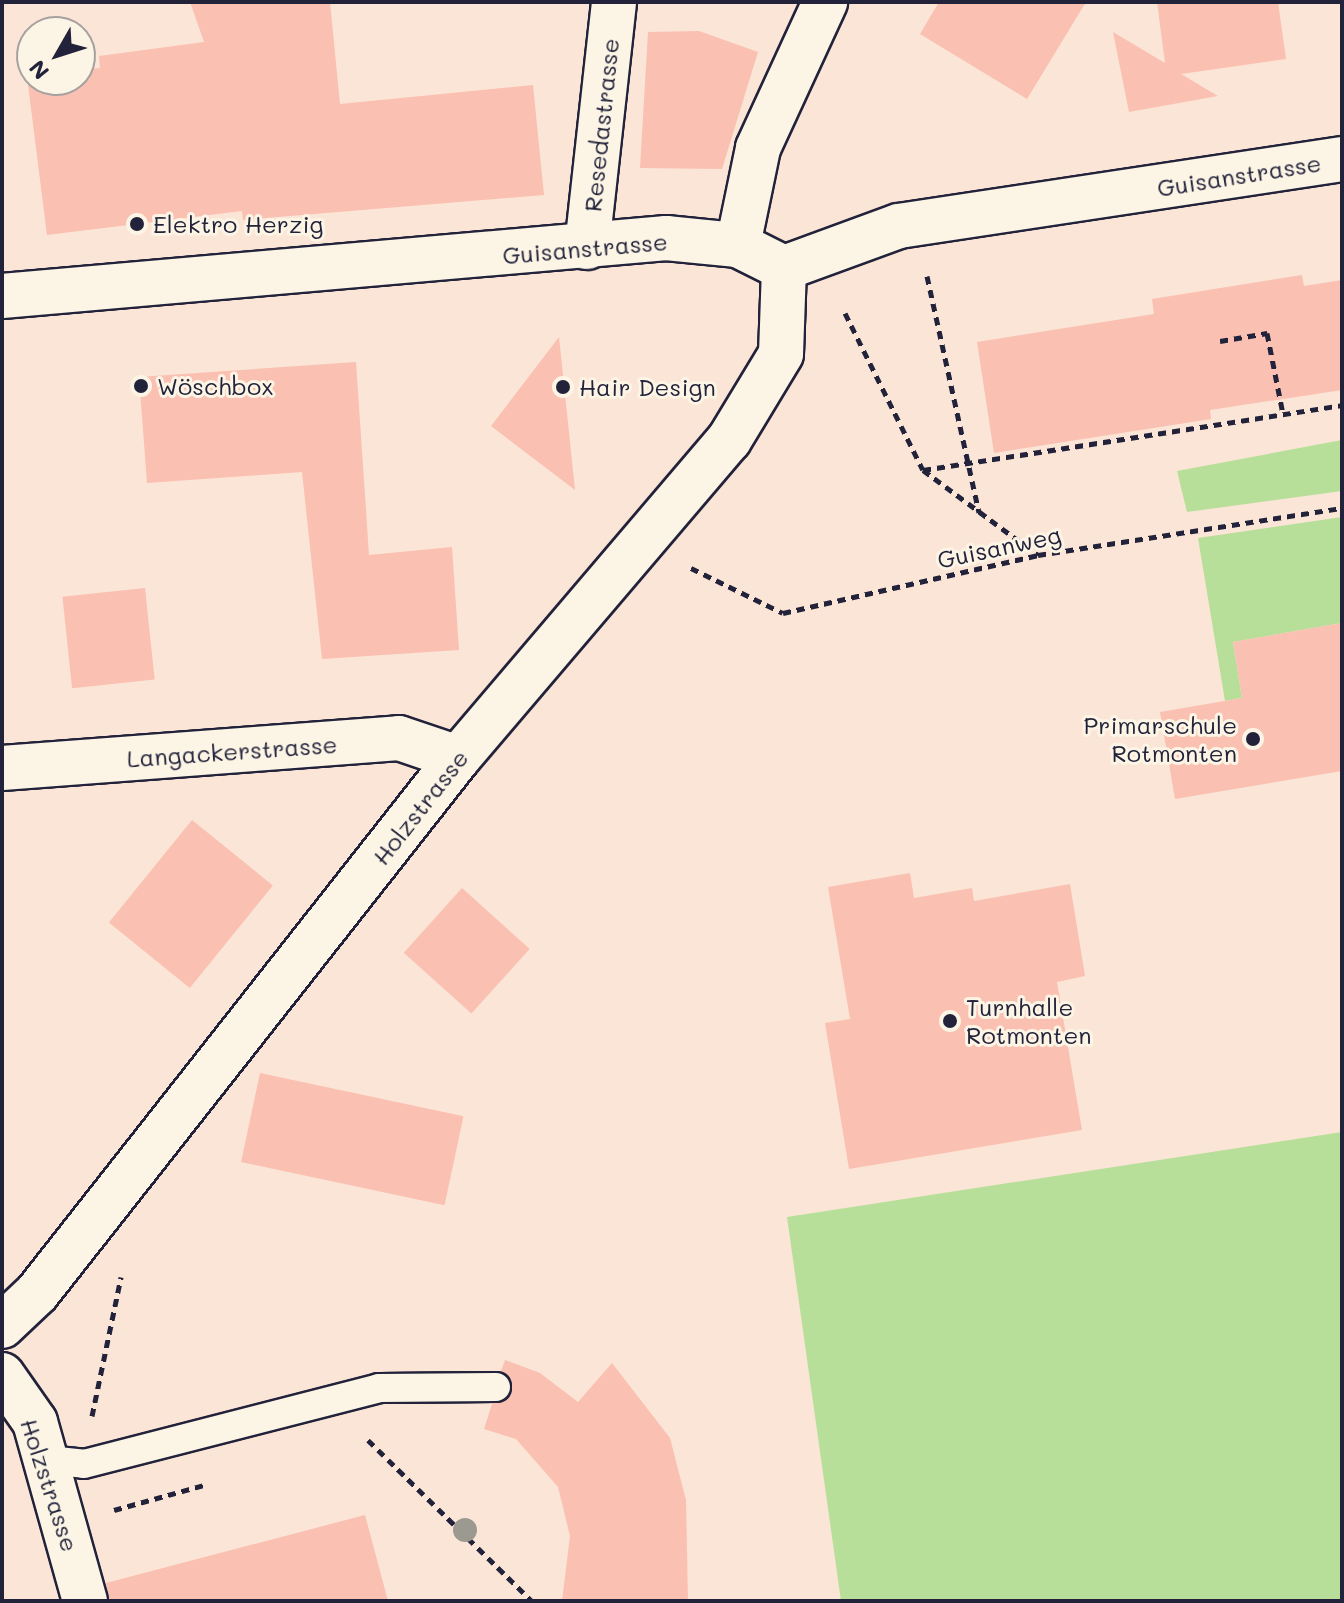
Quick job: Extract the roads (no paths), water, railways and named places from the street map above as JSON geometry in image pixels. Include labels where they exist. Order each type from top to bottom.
[{"type":"street","name":"Resedastrasse","points":[[587,247],[614,2]]},
{"type":"street","points":[[738,245],[758,148],[825,2]]},
{"type":"street","name":"Guisanstrasse","points":[[2,296],[666,238],[738,245],[784,268],[899,226],[1342,159]]},
{"type":"street","name":"Holzstrasse","points":[[2,1326],[37,1293],[458,758],[729,440],[769,381],[781,354],[784,268]]},
{"type":"street","name":"Langackerstrasse","points":[[2,768],[399,738],[458,758]]},
{"type":"street","name":"Holzstrasse","points":[[2,1375],[66,1462],[85,1601]]},
{"type":"lane","points":[[66,1462],[379,1388],[496,1387]]},
{"type":"place","name":"Elektro Herzig","points":[[137,224]]},
{"type":"place","name":"Wöschbox","points":[[141,386]]},
{"type":"place","name":"Hair Design","points":[[563,387]]},
{"type":"place","name":"Primarschule Rotmonten","points":[[1253,739]]},
{"type":"place","name":"Turnhalle Rotmonten","points":[[950,1021]]}]
